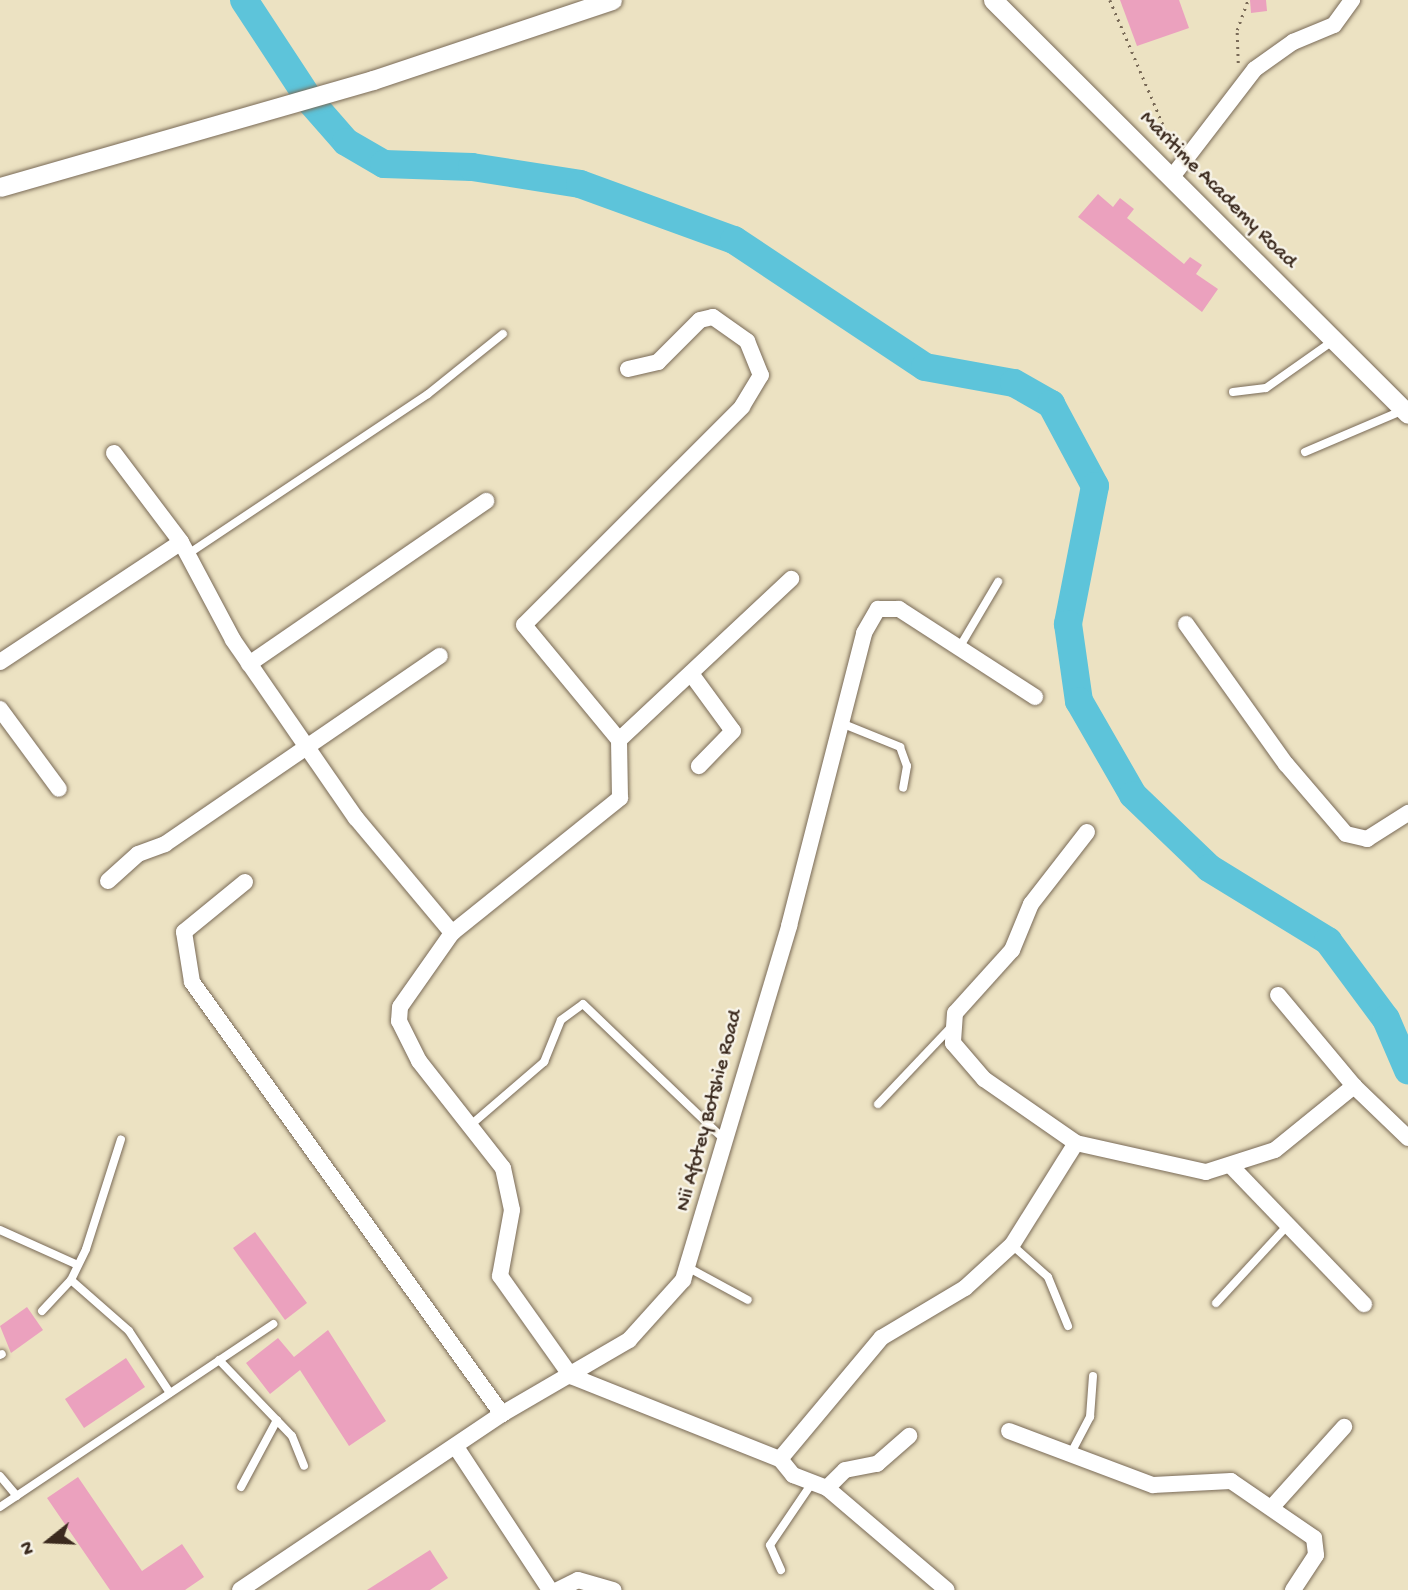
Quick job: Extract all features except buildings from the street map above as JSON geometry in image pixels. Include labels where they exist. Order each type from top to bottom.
[{"type":"street","points":[[0,187],[348,88],[612,0]]},
{"type":"street","name":"Maritime Academy Road","points":[[993,0],[1176,172],[1334,340],[1406,412]]},
{"type":"street","points":[[1176,172],[1240,95],[1261,63],[1346,17],[1352,0]]},
{"type":"street","points":[[628,369],[658,362],[700,320],[713,317],[747,341],[761,375],[742,407],[524,625],[619,740],[622,784],[609,812],[452,933],[404,1000],[399,1021],[419,1061],[473,1123],[508,1183],[512,1210],[498,1261],[505,1292],[571,1376],[780,1459],[819,1485],[947,1590]]},
{"type":"street","points":[[114,453],[185,548],[249,664],[356,818],[452,933]]},
{"type":"street","points":[[249,664],[486,501]]},
{"type":"street","points":[[0,662],[185,548]]},
{"type":"street","points":[[619,740],[692,676],[791,579]]},
{"type":"street","name":"Nii Afotey Botshie Road","points":[[240,1590],[502,1414],[629,1340],[687,1267],[813,839],[839,722],[864,633],[878,609],[899,609],[1035,697]]},
{"type":"street","points":[[1186,624],[1286,764],[1346,834],[1367,839],[1408,813]]},
{"type":"street","points":[[108,881],[138,854],[165,844],[440,656]]},
{"type":"street","points":[[692,676],[733,731],[699,766]]},
{"type":"street","points":[[0,709],[59,789]]},
{"type":"street","points":[[1087,832],[1031,904],[1013,950],[956,1013],[950,1028],[959,1053],[984,1079],[1076,1143],[1189,1170],[1233,1168],[1275,1150],[1354,1086]]},
{"type":"street","points":[[245,882],[184,932],[192,982],[502,1414]]},
{"type":"street","points":[[1278,995],[1354,1086],[1408,1138]]},
{"type":"street","points":[[780,1459],[881,1338],[965,1288],[1012,1245],[1076,1143]]},
{"type":"street","points":[[1233,1168],[1364,1304]]},
{"type":"street","points":[[1272,1507],[1344,1427]]},
{"type":"street","points":[[1009,1431],[1153,1485],[1231,1481],[1314,1538],[1316,1555],[1293,1590]]},
{"type":"street","points":[[819,1485],[845,1470],[877,1464],[909,1436]]},
{"type":"street","points":[[456,1447],[550,1590]]},
{"type":"street","points":[[558,1590],[578,1580],[614,1590]]},
{"type":"lane","points":[[185,548],[428,394],[503,334]]},
{"type":"lane","points":[[1233,392],[1266,388],[1334,340]]},
{"type":"lane","points":[[1305,452],[1406,412]]},
{"type":"lane","points":[[959,648],[998,582]]},
{"type":"lane","points":[[839,722],[901,747],[907,766],[903,788]]},
{"type":"lane","points":[[473,1123],[544,1062],[561,1020],[583,1004],[726,1141]]},
{"type":"lane","points":[[878,1104],[950,1028]]},
{"type":"lane","points":[[42,1311],[71,1280],[78,1265],[121,1139]]},
{"type":"lane","points":[[1216,1303],[1288,1225]]},
{"type":"lane","points":[[0,1230],[78,1265]]},
{"type":"lane","points":[[1012,1245],[1048,1277],[1068,1326]]},
{"type":"lane","points":[[687,1267],[748,1300]]},
{"type":"lane","points":[[71,1280],[129,1331],[170,1393]]},
{"type":"lane","points":[[0,1507],[274,1324]]},
{"type":"lane","points":[[219,1360],[277,1420],[304,1466]]},
{"type":"lane","points":[[1072,1453],[1090,1417],[1093,1376]]},
{"type":"lane","points":[[241,1487],[277,1420]]},
{"type":"lane","points":[[0,1476],[17,1496]]},
{"type":"lane","points":[[781,1570],[771,1545],[819,1485]]},
{"type":"path","points":[[1110,0],[1176,172]]},
{"type":"path","points":[[1240,95],[1237,30],[1248,0]]},
{"type":"waterway","points":[[244,0],[311,102],[346,142],[384,164],[472,167],[580,184],[734,240],[925,367],[1014,383],[1051,404],[1095,486],[1068,624],[1079,701],[1133,795],[1209,868],[1328,941],[1386,1019],[1408,1070]]}]
